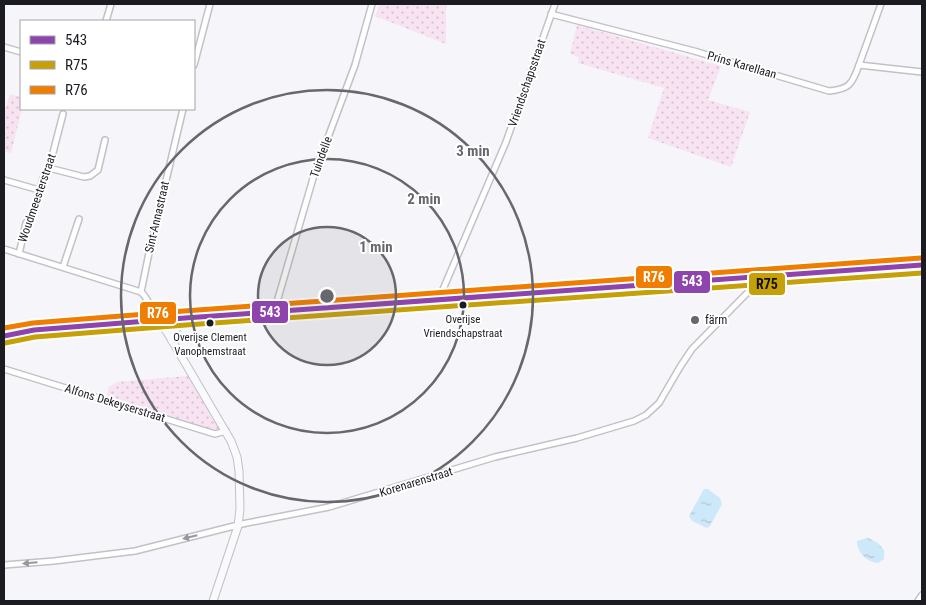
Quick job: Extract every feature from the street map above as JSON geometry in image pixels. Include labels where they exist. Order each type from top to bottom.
[{"type":"main road","points":[[4,336],[34,330],[185,318],[922,265]]},
{"type":"street","points":[[106,20],[111,4]]},
{"type":"street","points":[[195,61],[210,4]]},
{"type":"street","name":"Tuindelle","points":[[274,312],[314,175],[347,90],[372,4]]},
{"type":"street","name":"Vriendschapsstraat","points":[[441,300],[441,294],[506,142],[555,4]]},
{"type":"street","name":"Prins Karellaan","points":[[551,14],[694,51],[829,90],[842,89],[855,78],[881,4]]},
{"type":"street","points":[[4,47],[20,52]]},
{"type":"street","points":[[859,66],[922,72]]},
{"type":"street","name":"Sint-Annastraat","points":[[141,292],[183,110]]},
{"type":"street","name":"Woudmeesterstraat","points":[[19,254],[26,224],[33,214],[43,178],[49,168],[63,114]]},
{"type":"street","points":[[49,168],[84,177],[90,176],[98,170],[105,140]]},
{"type":"street","points":[[4,180],[39,190]]},
{"type":"street","points":[[63,267],[79,219]]},
{"type":"street","points":[[4,249],[141,292],[146,297],[158,321],[226,431],[235,451],[239,471],[240,509],[238,526],[213,601]]},
{"type":"street","name":"Korenarenstraat","points":[[4,565],[135,551],[353,501],[496,457],[577,438],[640,419],[659,403],[692,349],[758,282],[759,276]]},
{"type":"street","points":[[172,341],[174,332],[185,318]]},
{"type":"street","name":"Alfons Dekeyserstraat","points":[[4,368],[215,434],[226,431]]},
{"type":"street","points":[[918,601],[922,595]]},
{"type":"shaded area","points":[[380,4],[448,4],[446,9],[446,44],[375,16]]},
{"type":"shaded area","points":[[577,25],[721,66],[708,100],[750,112],[731,167],[648,138],[664,88],[578,63],[579,57],[570,54]]},
{"type":"shaded area","points":[[10,94],[20,97],[20,110],[22,110],[11,153],[4,151],[4,113]]},
{"type":"shaded area","points":[[188,376],[220,429],[214,432],[106,399],[109,387],[117,382]]},
{"type":"water","points":[[704,489],[708,489],[720,498],[722,504],[707,528],[692,521],[689,516]]},
{"type":"water","points":[[868,538],[878,543],[884,550],[884,559],[878,563],[867,559],[857,545],[857,541]]},
{"type":"transit line","name":"R76","points":[[4,328],[33,323],[184,311],[921,258]]},
{"type":"transit line","name":"543","points":[[4,336],[34,330],[185,318],[922,265]]},
{"type":"transit line","name":"R75","points":[[5,343],[35,337],[186,325],[922,273]]},
{"type":"place","name":"Overijse Vriendschapstraat","points":[[463,305]]},
{"type":"place","name":"färm","points":[[695,320]]},
{"type":"place","name":"Overijse Clement Vanophemstraat","points":[[210,323]]}]
